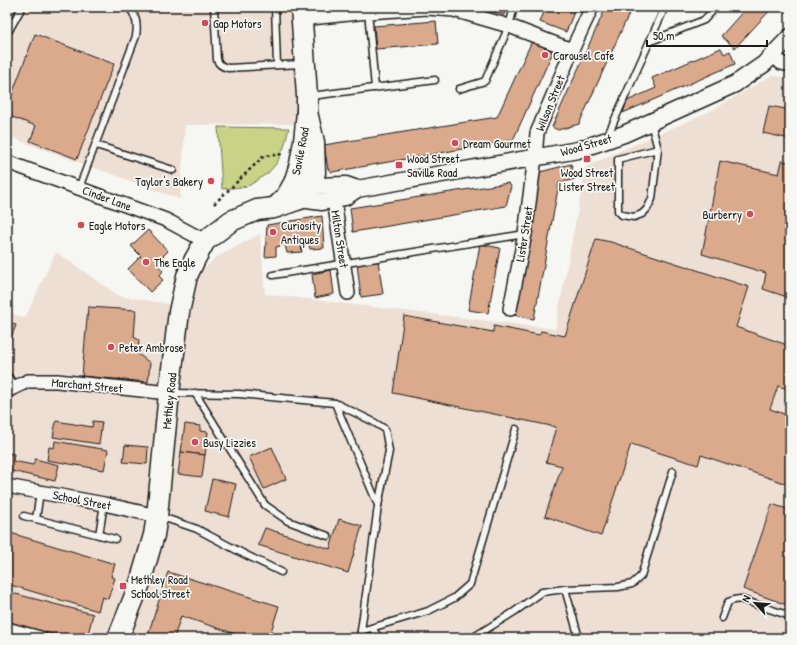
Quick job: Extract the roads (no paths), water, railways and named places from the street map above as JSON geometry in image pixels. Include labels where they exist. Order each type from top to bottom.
[{"type":"main road","name":"Savile Road","points":[[274,208],[315,174],[314,142],[307,104],[301,13]]},
{"type":"main road","name":"Methley Road","points":[[118,638],[140,583],[154,535],[179,312],[187,276],[204,241],[231,221],[257,210],[274,208]]},
{"type":"street","name":"Wilson Street","points":[[535,158],[537,133],[592,7]]},
{"type":"street","points":[[301,13],[427,8],[454,10],[509,26],[572,50]]},
{"type":"street","name":"Wood Street","points":[[298,189],[315,186],[345,197],[357,189],[578,150],[624,134],[735,84],[764,64],[790,37]]},
{"type":"street","points":[[774,55],[780,63],[790,65]]},
{"type":"street","name":"Lister Street","points":[[510,309],[525,234],[535,158]]},
{"type":"street","name":"Cinder Lane","points":[[7,162],[166,220],[204,241]]},
{"type":"street","name":"Milton Street","points":[[333,193],[348,292]]},
{"type":"street","name":"Marchant Street","points":[[11,389],[28,381],[56,381],[169,393]]},
{"type":"street","name":"School Street","points":[[7,486],[104,504],[157,516]]},
{"type":"street","points":[[7,629],[40,638]]},
{"type":"lane","points":[[7,34],[22,7]]},
{"type":"lane","points":[[79,188],[136,36],[136,20],[129,7]]},
{"type":"lane","points":[[214,7],[218,64],[228,68],[305,63]]},
{"type":"lane","points":[[275,7],[277,65]]},
{"type":"lane","points":[[459,89],[486,81],[509,26],[514,7]]},
{"type":"lane","points":[[606,140],[665,7]]},
{"type":"lane","points":[[650,41],[704,20],[716,7]]},
{"type":"lane","points":[[368,10],[375,88]]},
{"type":"lane","points":[[307,104],[375,88],[435,80]]},
{"type":"lane","points":[[650,122],[658,149],[652,199],[647,209],[642,214],[634,217],[622,215],[618,210],[618,159],[658,149]]},
{"type":"lane","points":[[96,145],[173,170]]},
{"type":"lane","points":[[273,275],[525,234]]},
{"type":"lane","points":[[7,375],[11,389]]},
{"type":"lane","points":[[169,393],[239,394],[335,403],[385,429],[389,451],[378,506],[361,635]]},
{"type":"lane","points":[[195,393],[265,505],[288,521],[328,536]]},
{"type":"lane","points":[[335,403],[378,506]]},
{"type":"lane","points":[[361,635],[372,628],[428,611],[454,598],[470,584],[516,429]]},
{"type":"lane","points":[[472,638],[514,612],[542,592],[565,589],[618,587],[632,584],[641,576],[673,471]]},
{"type":"lane","points":[[36,519],[40,492]]},
{"type":"lane","points":[[99,535],[104,504]]},
{"type":"lane","points":[[24,516],[115,539]]},
{"type":"lane","points":[[157,516],[197,529],[282,572]]},
{"type":"lane","points":[[565,589],[580,638]]},
{"type":"lane","points":[[722,618],[728,602],[740,599],[790,616]]},
{"type":"lane","points":[[372,628],[379,638]]},
{"type":"place","name":"Gap Motors","points":[[205,23]]},
{"type":"place","name":"Carousel Cafe","points":[[545,55]]},
{"type":"place","name":"Dream Gourmet","points":[[455,143]]},
{"type":"place","name":"Wood Street Lister Street","points":[[587,159]]},
{"type":"place","name":"Wood Street Saville Road","points":[[399,165]]},
{"type":"place","name":"Taylor's Bakery","points":[[211,181]]},
{"type":"place","name":"Burberry","points":[[750,214]]},
{"type":"place","name":"Eagle Motors","points":[[81,225]]},
{"type":"place","name":"Curiosity Antiques","points":[[273,232]]},
{"type":"place","name":"The Eagle","points":[[146,262]]},
{"type":"place","name":"Peter Ambrose","points":[[111,347]]},
{"type":"place","name":"Busy Lizzies","points":[[195,442]]},
{"type":"place","name":"Methley Road School Street","points":[[123,586]]}]
